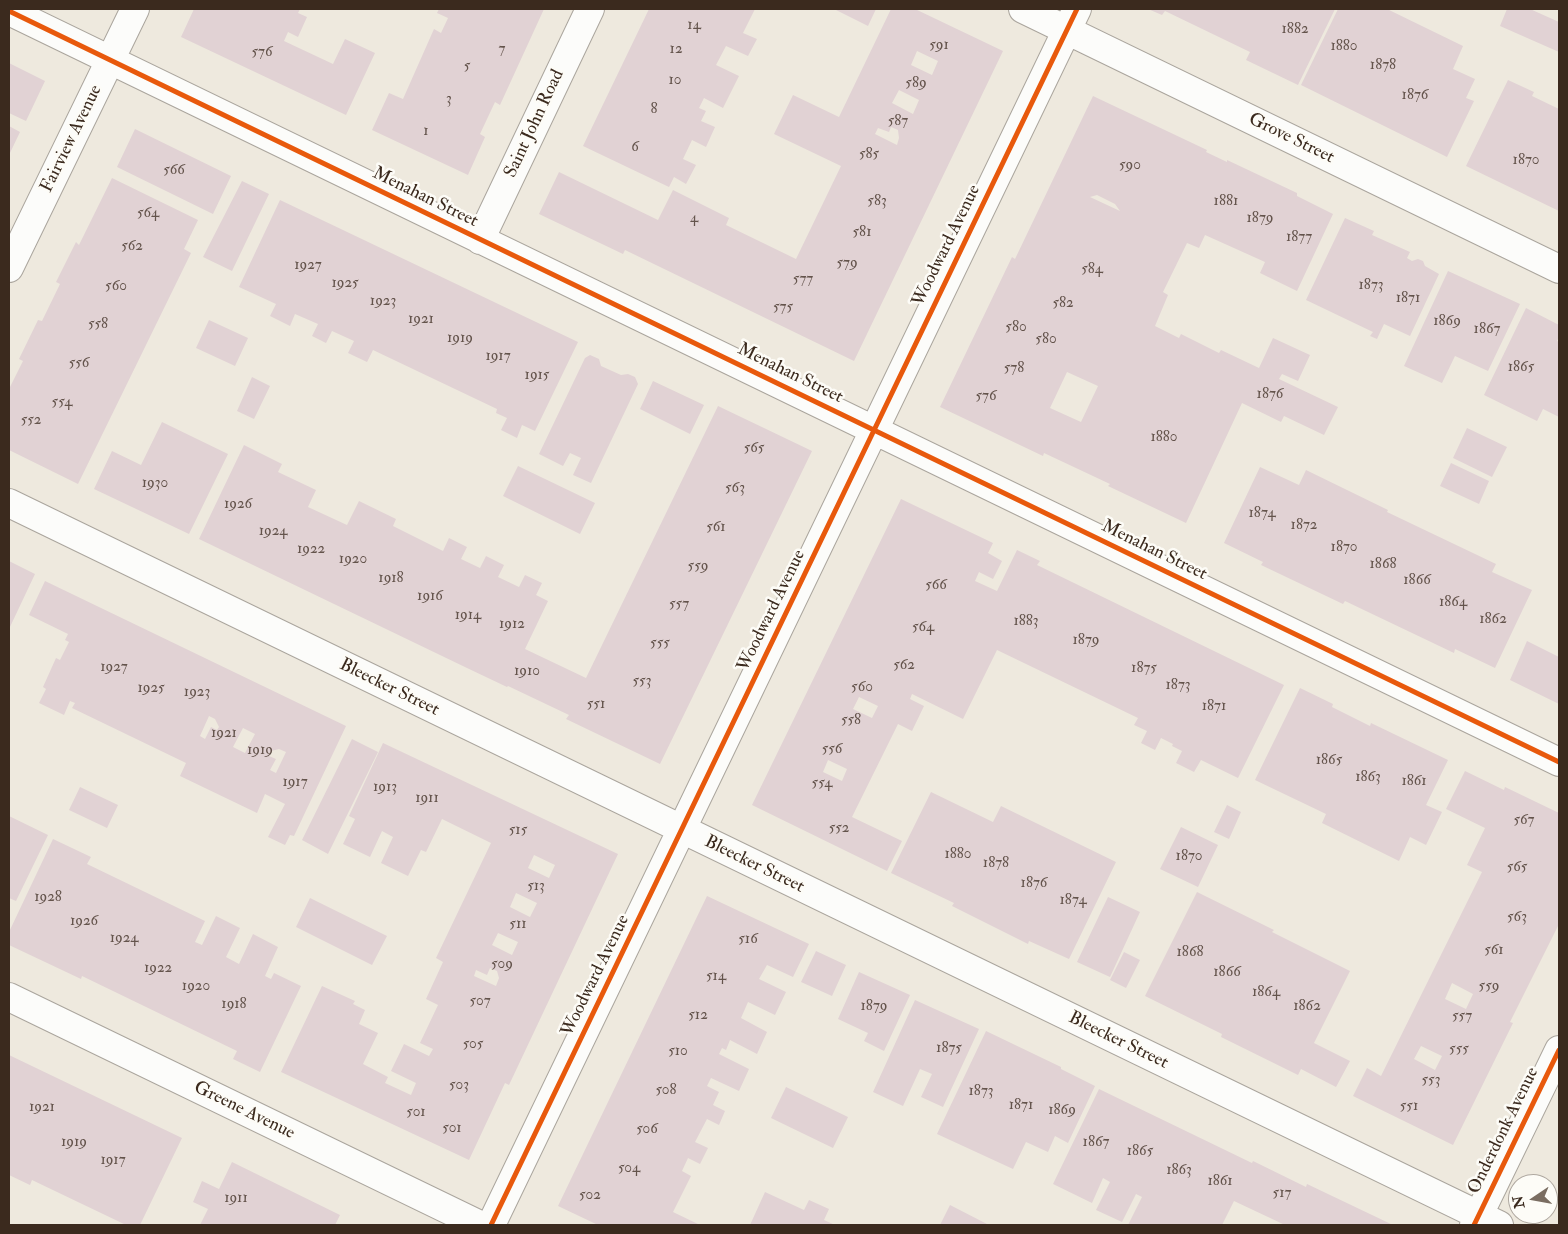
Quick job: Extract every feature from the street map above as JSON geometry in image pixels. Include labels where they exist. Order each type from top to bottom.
[{"type":"street","name":"Fairview Avenue","points":[[9,268],[135,9]]},
{"type":"street","name":"Saint John Road","points":[[480,240],[590,9]]},
{"type":"street","name":"Grove Street","points":[[1023,9],[1072,19],[1559,269]]},
{"type":"street","name":"Menahan Street","points":[[9,10],[1559,762]]},
{"type":"street","name":"Woodward Avenue","points":[[491,1225],[1072,19]]},
{"type":"street","name":"Bleecker Street","points":[[9,503],[1484,1222]]},
{"type":"street","name":"Greene Avenue","points":[[9,997],[480,1225]]},
{"type":"street","name":"Onderdonk Avenue","points":[[1484,1222],[1559,1050]]},
{"type":"building","points":[[194,9],[300,9],[298,13],[307,17],[298,37],[288,32],[284,41],[333,64],[345,39],[375,53],[346,115],[181,37]]},
{"type":"building","points":[[439,9],[544,9],[500,105],[495,102],[480,134],[485,137],[468,175],[372,130],[389,93],[403,99],[434,29],[441,33],[448,18],[437,13]]},
{"type":"building","points":[[649,9],[755,9],[743,33],[757,39],[748,56],[726,46],[716,65],[739,76],[723,108],[704,98],[699,108],[706,111],[701,121],[715,127],[706,147],[692,140],[683,159],[696,165],[686,184],[674,177],[669,187],[583,146]]},
{"type":"building","points":[[834,9],[876,9],[868,26]]},
{"type":"building","points":[[891,9],[915,9],[1003,51],[854,361],[625,250],[623,254],[539,214],[559,172],[658,220],[673,190],[729,218],[726,225],[796,259],[841,166],[774,134],[793,95],[839,117]],"holes":[[[917,51],[938,61],[932,75],[911,65]],[[899,90],[919,100],[913,114],[892,103]],[[891,127],[898,130],[899,138],[897,145],[875,134],[878,128],[889,132]]]},
{"type":"building","points":[[1148,9],[1335,9],[1298,85],[1246,60],[1250,52],[1165,11],[1162,15]]},
{"type":"building","points":[[1338,9],[1387,9],[1463,46],[1453,69],[1475,79],[1466,98],[1474,101],[1447,157],[1301,85]]},
{"type":"building","points":[[1507,9],[1530,9],[1559,22],[1559,52],[1500,26]]},
{"type":"building","points":[[9,63],[45,81],[26,121],[9,113]]},
{"type":"building","points":[[1508,80],[1534,92],[1532,96],[1559,109],[1559,211],[1466,166]]},
{"type":"building","points":[[1093,96],[1207,150],[1206,152],[1227,162],[1227,160],[1297,193],[1297,196],[1333,214],[1297,291],[1260,273],[1265,262],[1205,235],[1199,248],[1187,243],[1163,292],[1168,295],[1155,326],[1179,338],[1181,334],[1219,353],[1221,350],[1259,368],[1273,338],[1310,355],[1298,381],[1282,374],[1279,379],[1338,407],[1324,435],[1284,416],[1281,422],[1242,403],[1186,523],[1108,486],[1110,484],[1044,453],[1043,456],[940,407],[1012,257],[1015,259]],"holes":[[[1097,195],[1115,204],[1120,211],[1090,197]],[[1067,372],[1098,386],[1081,422],[1050,408]]]},
{"type":"building","points":[[9,126],[20,132],[9,155]]},
{"type":"building","points":[[135,129],[231,176],[213,214],[117,167]]},
{"type":"building","points":[[112,178],[198,220],[184,249],[191,253],[78,484],[9,450],[9,389],[23,361],[19,359],[38,320],[42,321],[60,284],[56,282],[76,242],[79,245]]},
{"type":"building","points":[[242,181],[269,194],[232,271],[203,257]]},
{"type":"building","points":[[280,200],[578,342],[535,431],[522,425],[517,438],[501,430],[507,418],[496,413],[497,409],[373,350],[367,362],[348,353],[354,341],[332,331],[326,343],[312,336],[318,324],[295,314],[290,326],[270,316],[276,304],[239,287]]},
{"type":"building","points":[[1345,218],[1374,231],[1372,235],[1410,252],[1407,258],[1412,261],[1418,259],[1423,261],[1425,266],[1439,274],[1410,336],[1384,324],[1377,339],[1370,336],[1373,332],[1306,300]]},
{"type":"building","points":[[1448,271],[1520,304],[1488,371],[1455,356],[1442,383],[1404,366]]},
{"type":"building","points":[[1526,308],[1559,325],[1557,341],[1559,342],[1559,417],[1543,409],[1537,421],[1484,395]]},
{"type":"building","points":[[209,320],[248,338],[235,366],[196,348]]},
{"type":"building","points":[[590,355],[599,359],[601,366],[621,375],[628,374],[635,377],[638,384],[591,483],[573,475],[581,458],[570,453],[563,466],[539,454],[585,358]]},
{"type":"building","points":[[252,377],[270,386],[254,419],[237,411]]},
{"type":"building","points":[[653,381],[704,405],[690,434],[640,409]]},
{"type":"building","points":[[718,406],[812,451],[660,764],[566,719],[569,715],[199,539],[244,445],[282,464],[278,472],[316,490],[308,507],[347,525],[359,501],[396,519],[393,526],[443,551],[449,538],[467,547],[461,559],[480,568],[486,556],[504,565],[498,577],[519,587],[525,575],[542,583],[536,595],[548,601],[525,649],[586,678]]},
{"type":"building","points":[[162,422],[228,454],[189,534],[94,489],[112,451],[141,465]]},
{"type":"building","points":[[1467,428],[1507,447],[1492,477],[1453,458]]},
{"type":"building","points":[[1451,463],[1489,481],[1479,504],[1440,486]]},
{"type":"building","points":[[518,466],[595,503],[580,534],[503,496]]},
{"type":"building","points":[[1260,467],[1299,485],[1306,470],[1388,510],[1387,512],[1496,564],[1492,572],[1532,590],[1495,668],[1455,649],[1454,653],[1345,601],[1343,604],[1261,565],[1263,562],[1224,543]]},
{"type":"building","points":[[901,499],[993,543],[988,553],[1002,561],[993,579],[979,572],[975,581],[997,591],[1017,550],[1040,561],[1037,565],[1284,685],[1238,778],[1201,760],[1194,772],[1176,763],[1182,751],[1172,746],[1173,744],[1161,738],[1155,750],[1141,743],[1147,731],[1134,725],[1138,718],[997,650],[963,719],[912,694],[910,699],[924,706],[912,731],[898,724],[852,817],[902,841],[887,871],[752,805]],"holes":[[[859,697],[878,706],[872,718],[853,709]],[[828,760],[847,769],[842,781],[823,772]]]},
{"type":"building","points":[[9,561],[35,574],[9,629]]},
{"type":"building","points":[[45,581],[346,726],[294,836],[290,835],[285,845],[268,837],[285,804],[265,794],[257,813],[180,776],[186,763],[72,708],[75,703],[70,701],[64,715],[39,703],[46,689],[43,687],[56,658],[60,660],[69,642],[65,640],[68,634],[29,615]],"holes":[[[209,716],[215,719],[219,727],[217,730],[211,727],[205,739],[200,736]],[[243,728],[255,734],[245,753],[233,747]],[[279,749],[286,752],[276,773],[270,770],[276,759],[269,756],[271,751]]]},
{"type":"building","points":[[1527,641],[1559,657],[1559,704],[1510,680]]},
{"type":"building","points":[[1300,688],[1333,704],[1332,707],[1370,726],[1371,723],[1448,760],[1426,805],[1442,812],[1426,845],[1410,837],[1399,861],[1322,823],[1326,814],[1255,780]]},
{"type":"building","points":[[352,739],[378,752],[328,854],[302,840]]},
{"type":"building","points":[[383,743],[618,854],[509,1085],[505,1083],[469,1160],[281,1072],[322,986],[355,1001],[353,1004],[365,1010],[359,1024],[378,1033],[363,1064],[388,1077],[385,1083],[411,1095],[416,1083],[391,1071],[404,1044],[429,1056],[433,1049],[420,1043],[438,1005],[426,999],[443,962],[436,958],[491,843],[442,819],[426,852],[421,850],[408,876],[381,863],[393,837],[382,831],[370,857],[343,844],[355,819],[349,816]],"holes":[[[534,855],[555,865],[549,878],[528,868]],[[516,893],[537,903],[530,917],[510,907]],[[498,933],[518,942],[512,955],[492,945]],[[490,968],[497,971],[499,978],[496,986],[474,976],[476,970],[487,975]]]},
{"type":"building","points":[[1465,771],[1504,790],[1505,787],[1559,813],[1559,924],[1510,1022],[1513,1023],[1453,1145],[1353,1096],[1367,1068],[1381,1076],[1482,872],[1467,865],[1485,828],[1446,809]],"holes":[[[1452,983],[1473,994],[1466,1009],[1445,999]],[[1421,1046],[1442,1056],[1435,1070],[1414,1059]]]},
{"type":"building","points":[[80,787],[118,805],[107,828],[69,810]]},
{"type":"building","points":[[931,792],[993,822],[1001,806],[1116,862],[1069,959],[1029,941],[1028,944],[952,906],[954,903],[891,873]]},
{"type":"building","points":[[1227,805],[1241,812],[1229,839],[1214,832]]},
{"type":"building","points":[[9,816],[48,835],[16,901],[9,898]]},
{"type":"building","points":[[1181,827],[1218,845],[1198,887],[1160,869]]},
{"type":"building","points":[[53,839],[91,857],[87,864],[205,921],[195,942],[202,945],[216,916],[240,928],[226,957],[239,964],[253,934],[278,947],[265,976],[271,979],[274,973],[301,986],[260,1072],[233,1059],[237,1051],[82,976],[81,979],[9,945],[9,932]]},
{"type":"building","points":[[1197,892],[1274,930],[1272,932],[1350,971],[1314,1043],[1350,1061],[1336,1087],[1301,1069],[1298,1075],[1221,1037],[1222,1034],[1145,996]]},
{"type":"building","points":[[707,896],[809,944],[793,977],[767,965],[759,979],[786,992],[775,1015],[748,1002],[741,1018],[767,1032],[757,1054],[730,1040],[726,1050],[722,1048],[719,1054],[749,1069],[739,1091],[711,1078],[707,1086],[719,1092],[713,1105],[725,1111],[719,1125],[707,1119],[695,1142],[708,1148],[700,1164],[688,1158],[682,1171],[691,1176],[673,1212],[700,1225],[598,1225],[558,1206]]},
{"type":"building","points":[[1108,897],[1140,912],[1110,977],[1077,962]]},
{"type":"building","points":[[310,898],[387,936],[372,965],[296,927]]},
{"type":"building","points":[[816,951],[846,965],[832,996],[801,982]]},
{"type":"building","points":[[1124,952],[1140,960],[1126,988],[1110,980]]},
{"type":"building","points":[[859,972],[910,995],[884,1051],[864,1041],[868,1033],[838,1019]]},
{"type":"building","points":[[915,1000],[979,1029],[943,1107],[921,1097],[932,1074],[920,1069],[903,1106],[873,1092]]},
{"type":"building","points":[[986,1031],[1061,1067],[1061,1069],[1095,1086],[1068,1143],[1055,1136],[1048,1152],[1026,1142],[1013,1169],[937,1134]]},
{"type":"building","points":[[9,1055],[182,1138],[140,1225],[126,1225],[32,1180],[30,1185],[9,1175]]},
{"type":"building","points":[[786,1087],[848,1117],[833,1148],[771,1118]]},
{"type":"building","points":[[1099,1089],[1252,1163],[1253,1161],[1306,1187],[1307,1184],[1393,1225],[1285,1225],[1234,1201],[1222,1225],[1128,1225],[1142,1197],[1136,1194],[1122,1222],[1096,1210],[1110,1182],[1103,1178],[1092,1203],[1053,1184]]},
{"type":"building","points":[[232,1162],[340,1215],[335,1225],[200,1225],[208,1209],[193,1202],[202,1181],[219,1189]]},
{"type":"building","points":[[765,1192],[804,1210],[809,1200],[829,1209],[824,1220],[835,1225],[750,1225]]},
{"type":"building","points":[[950,1205],[987,1224],[987,1225],[940,1225]]},
{"type":"cycle path","points":[[491,1225],[1077,9]]},
{"type":"cycle path","points":[[9,11],[1559,762]]},
{"type":"cycle path","points":[[1474,1225],[1559,1050]]}]
